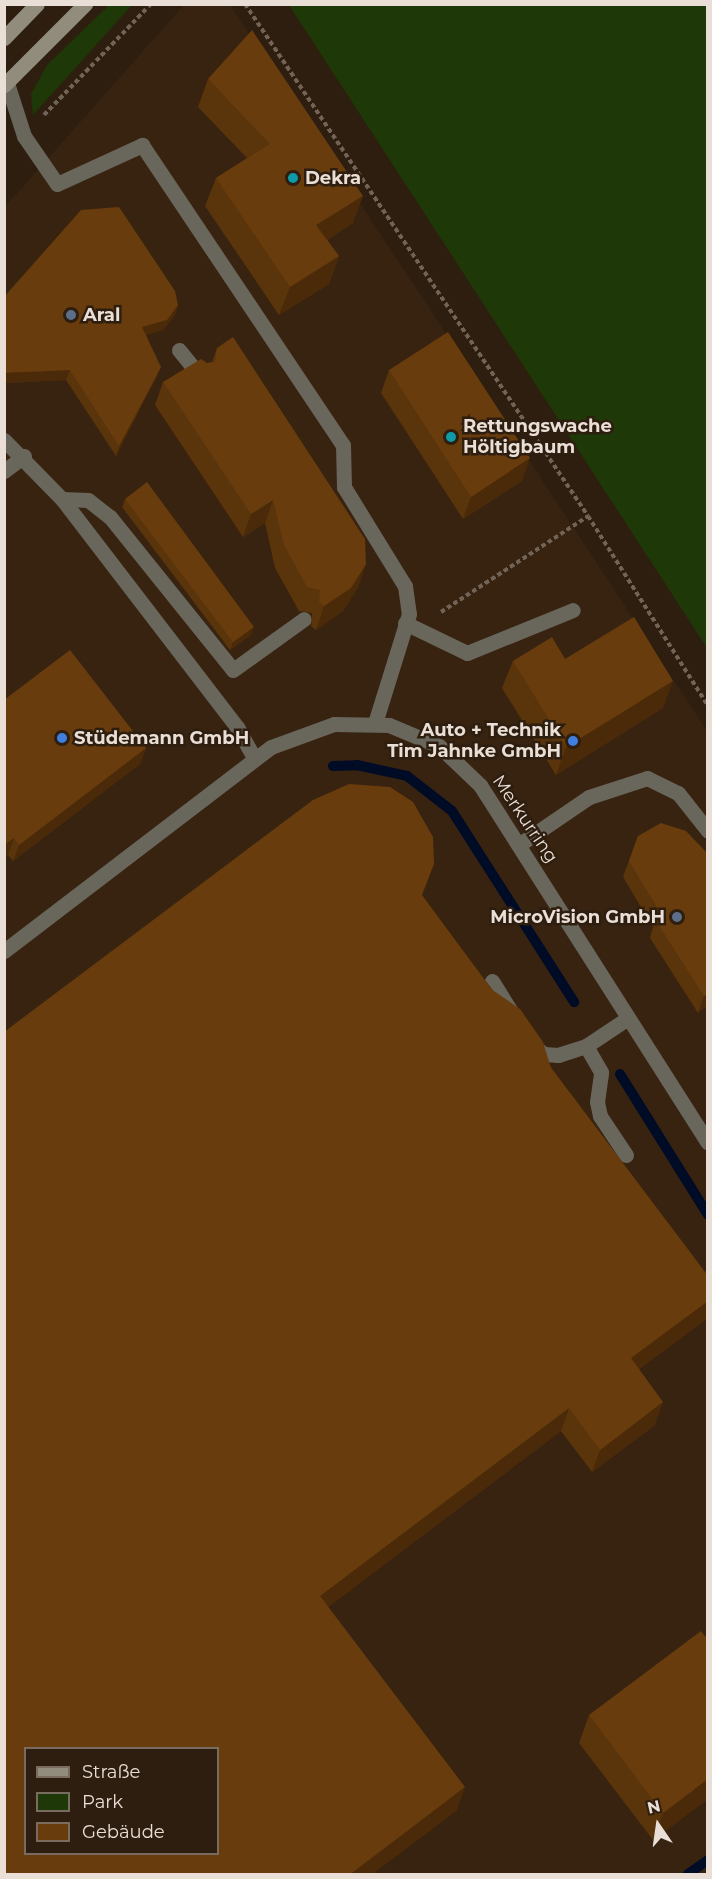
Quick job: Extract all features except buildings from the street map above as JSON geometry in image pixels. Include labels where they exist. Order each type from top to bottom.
[{"type":"main road","points":[[4,38],[37,4]]},
{"type":"main road","points":[[6,84],[85,4]]},
{"type":"street","points":[[6,84],[24,136],[57,184],[142,145],[343,445],[344,487],[405,586],[409,614],[375,723]]},
{"type":"street","points":[[178,350],[201,377]]},
{"type":"street","points":[[4,440],[24,456],[62,500],[237,727],[254,758]]},
{"type":"street","points":[[4,471],[24,456]]},
{"type":"street","points":[[62,500],[88,500],[110,517],[233,669],[304,620]]},
{"type":"street","points":[[405,623],[467,653],[573,610]]},
{"type":"street","name":"Merkurring","points":[[4,951],[254,758],[312,729],[355,721],[375,723],[416,734],[452,755],[480,785],[520,844],[706,1138]]},
{"type":"street","points":[[520,844],[589,797],[647,778],[678,793],[708,831]]},
{"type":"street","points":[[492,981],[532,1046],[544,1054],[558,1055],[586,1046],[628,1018]]},
{"type":"street","points":[[586,1046],[601,1072],[597,1102],[600,1116],[626,1155]]},
{"type":"path","points":[[24,136],[151,4]]},
{"type":"path","points":[[245,4],[588,516],[708,706]]},
{"type":"path","points":[[405,623],[437,615],[588,516]]},
{"type":"shaded area","points":[[184,5],[230,5],[707,731],[707,1874],[5,1874],[4,208]]},
{"type":"green space","points":[[109,5],[132,5],[33,115],[31,94],[47,65]]},
{"type":"green space","points":[[289,5],[707,5],[707,648]]},
{"type":"waterway","points":[[333,766],[357,765],[407,776],[452,811],[574,1002]]},
{"type":"waterway","points":[[620,1074],[708,1215]]},
{"type":"waterway","points":[[688,1874],[708,1860]]},
{"type":"place","name":"Dekra","points":[[293,178]]},
{"type":"place","name":"Aral","points":[[71,315]]},
{"type":"place","name":"Rettungswache Höltigbaum","points":[[451,437]]},
{"type":"place","name":"Stüdemann GmbH","points":[[62,738]]},
{"type":"place","name":"Auto + Technik Tim Jahnke GmbH","points":[[573,741]]},
{"type":"place","name":"MicroVision GmbH","points":[[677,917]]}]
